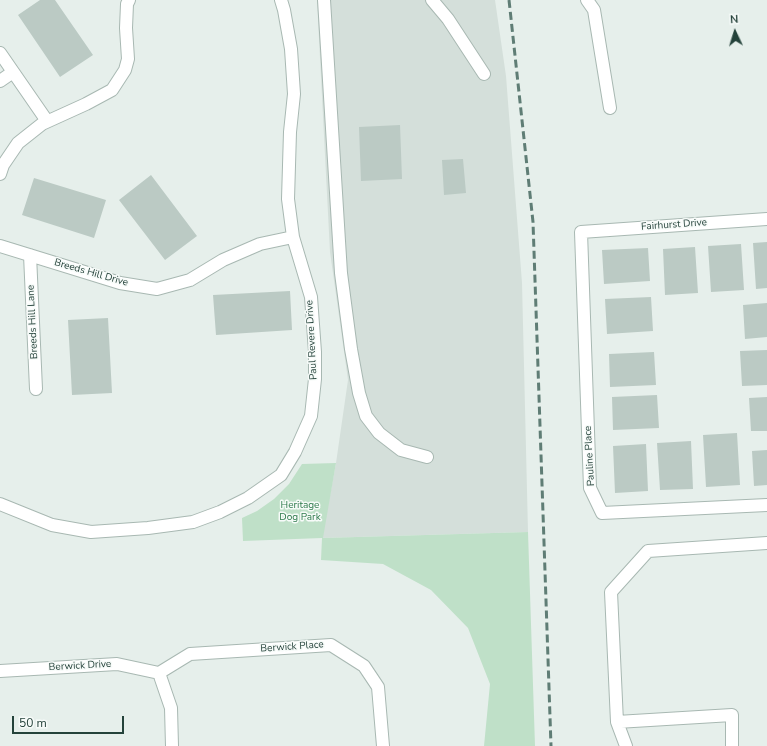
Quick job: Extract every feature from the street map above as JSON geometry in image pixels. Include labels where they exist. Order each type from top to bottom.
[{"type":"street","points":[[0,174],[3,165],[18,143],[42,124],[86,104],[112,90],[125,70],[128,59],[126,28],[127,4],[129,0]]},
{"type":"street","name":"Paul Revere Drive","points":[[0,504],[52,525],[91,532],[148,528],[193,522],[220,512],[248,498],[281,474],[295,452],[311,416],[315,379],[315,352],[311,298],[293,237],[288,199],[290,132],[294,94],[291,49],[281,0]]},
{"type":"street","points":[[324,0],[341,273],[351,349],[359,393],[366,416],[379,433],[401,450],[427,457]]},
{"type":"street","points":[[432,0],[448,19],[484,74]]},
{"type":"street","points":[[587,0],[594,10],[610,108]]},
{"type":"street","points":[[0,52],[47,121]]},
{"type":"street","points":[[0,81],[13,72]]},
{"type":"street","name":"Fairhurst Drive","points":[[581,232],[767,219]]},
{"type":"street","name":"Pauline Place","points":[[581,232],[590,488],[602,513],[767,505]]},
{"type":"street","name":"Breeds Hill Drive","points":[[0,246],[120,283],[157,289],[190,280],[223,260],[260,244],[293,237]]},
{"type":"street","name":"Breeds Hill Lane","points":[[30,256],[36,388]]},
{"type":"street","points":[[626,746],[617,722],[612,592],[648,551],[767,543]]},
{"type":"street","name":"Berwick Place","points":[[159,674],[190,654],[331,645],[364,666],[378,687],[383,746]]},
{"type":"street","name":"Berwick Drive","points":[[0,671],[117,664],[159,674]]},
{"type":"street","points":[[159,674],[171,708],[172,746]]},
{"type":"street","points":[[617,722],[732,715],[732,746]]},
{"type":"shaded area","points":[[317,0],[495,0],[506,76],[522,283],[528,532],[322,538],[336,463],[348,380],[330,252]]},
{"type":"green space","name":"Heritage Dog Park","points":[[336,463],[323,538],[528,532],[535,746],[484,746],[490,684],[468,628],[431,590],[383,564],[321,560],[322,538],[243,541],[242,518],[257,511],[274,499],[289,484],[302,464]]},
{"type":"building","points":[[40,0],[55,0],[93,55],[60,77],[18,15]]},
{"type":"building","points":[[400,125],[402,179],[361,181],[359,127]]},
{"type":"building","points":[[463,159],[466,193],[444,195],[442,160]]},
{"type":"building","points":[[151,175],[197,236],[165,260],[119,200]]},
{"type":"building","points":[[34,178],[106,200],[94,238],[22,215]]},
{"type":"building","points":[[767,242],[767,288],[756,289],[753,243]]},
{"type":"building","points":[[741,244],[744,290],[711,292],[708,246]]},
{"type":"building","points":[[695,247],[698,293],[665,295],[663,249]]},
{"type":"building","points":[[648,248],[650,281],[604,284],[602,250]]},
{"type":"building","points":[[290,291],[292,330],[216,335],[213,295]]},
{"type":"building","points":[[651,297],[653,331],[607,334],[605,299]]},
{"type":"building","points":[[767,303],[767,337],[745,339],[743,305]]},
{"type":"building","points":[[108,318],[112,393],[72,395],[68,320]]},
{"type":"building","points":[[767,350],[767,385],[742,386],[740,351]]},
{"type":"building","points":[[654,352],[656,385],[610,387],[609,354]]},
{"type":"building","points":[[657,395],[659,428],[613,430],[612,397]]},
{"type":"building","points":[[767,397],[767,431],[751,431],[749,398]]},
{"type":"building","points":[[737,433],[740,485],[706,487],[703,435]]},
{"type":"building","points":[[691,441],[693,489],[660,490],[657,443]]},
{"type":"building","points":[[646,444],[648,491],[615,493],[613,446]]},
{"type":"building","points":[[767,450],[767,485],[754,486],[752,451]]},
{"type":"railway","points":[[509,0],[533,222],[551,746]]}]
